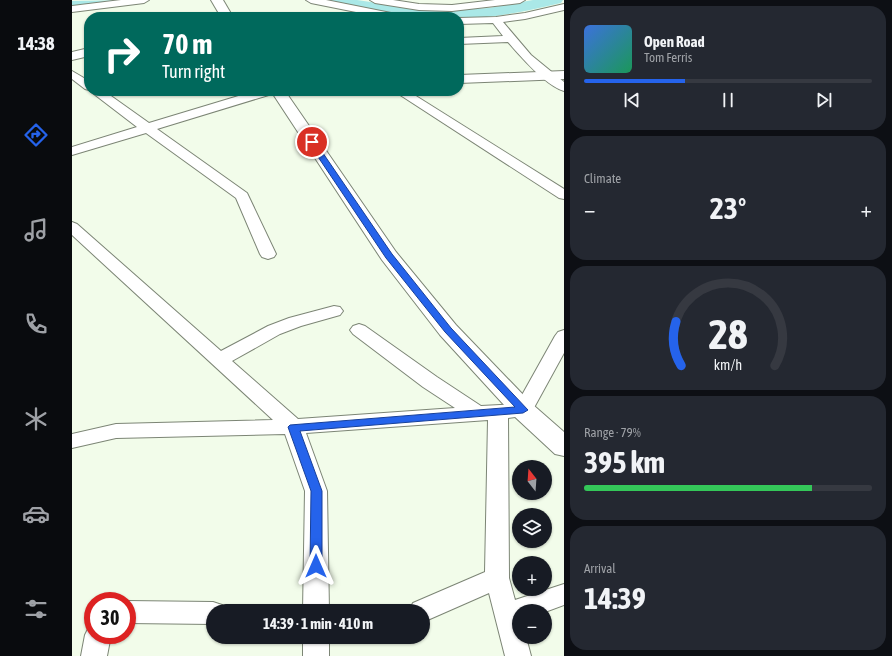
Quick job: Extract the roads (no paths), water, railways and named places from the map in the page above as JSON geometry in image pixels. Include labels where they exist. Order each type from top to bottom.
[{"type":"main road","points":[[217,0],[224,12]]},
{"type":"main road","points":[[72,56],[84,53]]},
{"type":"main road","points":[[464,79],[564,75]]},
{"type":"main road","points":[[281,96],[389,256],[448,330],[523,410],[564,447]]},
{"type":"street","points":[[72,9],[144,0]]},
{"type":"street","points":[[311,0],[371,12]]},
{"type":"street","points":[[376,0],[432,8],[452,8],[487,2],[520,0]]},
{"type":"street","points":[[464,21],[496,20],[525,16],[564,7]]},
{"type":"street","points":[[496,20],[510,39],[547,76],[564,87]]},
{"type":"street","points":[[464,41],[510,39]]},
{"type":"street","points":[[72,74],[84,82]]},
{"type":"street","points":[[103,96],[242,196],[268,254]]},
{"type":"street","points":[[72,151],[149,129],[252,96]]},
{"type":"street","points":[[408,96],[562,192]]},
{"type":"street","points":[[72,227],[293,427],[316,491],[316,604]]},
{"type":"street","points":[[219,360],[274,330],[334,310]]},
{"type":"street","points":[[359,330],[430,382],[488,413]]},
{"type":"street","points":[[72,442],[116,431],[293,427],[523,410],[564,336]]},
{"type":"street","points":[[488,413],[497,578],[518,656]]},
{"type":"street","points":[[430,607],[497,578]]},
{"type":"street","points":[[507,613],[520,610],[564,594]]},
{"type":"street","points":[[136,612],[206,613]]},
{"type":"street","points":[[94,656],[96,644]]},
{"type":"street","points":[[316,644],[316,656]]},
{"type":"waterway","points":[[72,5],[122,0]]},
{"type":"waterway","points":[[334,0],[411,12]]},
{"type":"waterway","points":[[464,14],[489,12],[556,0]]}]
